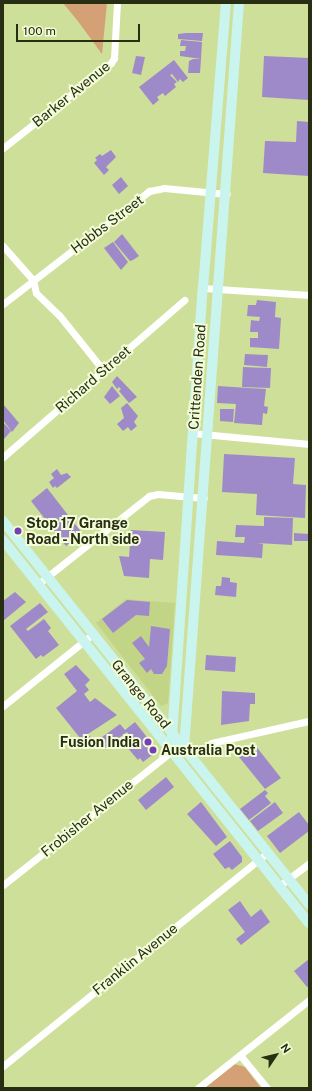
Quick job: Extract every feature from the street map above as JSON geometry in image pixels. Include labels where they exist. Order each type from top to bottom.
[{"type":"main road","name":"Crittenden Road","points":[[171,752],[176,708],[192,433],[226,3]]},
{"type":"main road","name":"Crittenden Road","points":[[184,748],[227,194],[239,3]]},
{"type":"main road","name":"Grange Road","points":[[3,521],[309,905]]},
{"type":"main road","name":"Grange Road","points":[[3,540],[309,924]]},
{"type":"main road","points":[[154,710],[168,714],[176,708]]},
{"type":"main road","points":[[171,752],[184,748]]},
{"type":"street","name":"Barker Avenue","points":[[3,148],[111,63],[117,3]]},
{"type":"street","name":"Hobbs Street","points":[[3,304],[149,192],[164,188],[227,194]]},
{"type":"street","points":[[3,246],[33,280],[36,294],[59,315],[103,370]]},
{"type":"street","points":[[203,288],[309,295]]},
{"type":"street","name":"Richard Street","points":[[3,457],[184,300]]},
{"type":"street","points":[[192,433],[309,444]]},
{"type":"street","points":[[38,584],[149,496],[158,494],[204,498]]},
{"type":"street","points":[[3,706],[93,634]]},
{"type":"street","points":[[211,742],[309,721]]},
{"type":"street","name":"Frobisher Avenue","points":[[3,885],[171,752]]},
{"type":"street","name":"Franklin Avenue","points":[[3,1066],[267,853]]},
{"type":"street","points":[[279,886],[309,863]]},
{"type":"street","points":[[198,1088],[309,1000]]},
{"type":"street","points":[[240,1055],[267,1088]]},
{"type":"shaded area","points":[[63,3],[107,3],[102,54],[77,20]]},
{"type":"shaded area","points":[[126,599],[175,603],[168,703],[161,706],[96,623]]},
{"type":"shaded area","points":[[234,1064],[245,1067],[261,1088],[204,1088]]},
{"type":"building","points":[[203,33],[202,41],[178,39],[178,34]]},
{"type":"building","points":[[181,40],[202,42],[201,59],[180,56],[180,51],[185,51],[186,46],[180,46]]},
{"type":"building","points":[[136,56],[145,57],[141,75],[132,73]]},
{"type":"building","points":[[264,56],[309,58],[309,100],[262,97]]},
{"type":"building","points":[[193,59],[201,59],[200,73],[188,73],[189,61]]},
{"type":"building","points":[[174,60],[188,78],[183,82],[180,79],[178,82],[172,74],[170,75],[177,82],[174,84],[176,87],[165,96],[163,93],[157,97],[159,100],[153,105],[139,87]]},
{"type":"building","points":[[297,121],[309,122],[309,176],[263,173],[265,141],[296,142]]},
{"type":"building","points":[[111,150],[116,157],[106,167],[109,170],[104,175],[94,163],[97,160],[95,158],[100,154],[102,156]]},
{"type":"building","points":[[121,177],[128,186],[119,194],[112,185]]},
{"type":"building","points":[[122,234],[139,256],[133,260],[130,261],[114,242]]},
{"type":"building","points":[[113,242],[128,262],[121,270],[104,248]]},
{"type":"building","points":[[257,300],[276,302],[275,317],[281,318],[279,349],[250,347],[250,338],[258,338],[258,332],[250,332],[251,320],[259,321],[260,317],[247,316],[248,305],[256,305]]},
{"type":"building","points":[[245,354],[268,355],[267,367],[244,365]]},
{"type":"building","points":[[243,367],[271,368],[270,388],[242,387]]},
{"type":"building","points":[[117,376],[137,397],[129,403],[119,391],[121,389],[119,387],[117,389],[112,382]]},
{"type":"building","points":[[112,386],[120,396],[110,404],[104,397]]},
{"type":"building","points":[[218,386],[266,389],[264,406],[268,407],[267,414],[263,413],[262,425],[234,423],[236,404],[217,403]]},
{"type":"building","points":[[127,403],[138,416],[134,422],[137,426],[131,431],[128,427],[123,431],[117,424],[124,418],[121,408]]},
{"type":"building","points":[[3,404],[19,423],[12,432],[3,420]]},
{"type":"building","points":[[220,409],[234,409],[233,422],[220,421]]},
{"type":"building","points":[[3,422],[11,431],[4,439],[3,438]]},
{"type":"building","points":[[224,454],[295,458],[293,484],[306,485],[305,518],[256,515],[257,494],[222,492]]},
{"type":"building","points":[[57,469],[61,475],[67,473],[71,477],[57,488],[55,486],[53,488],[49,482],[54,478],[51,474]]},
{"type":"building","points":[[47,488],[82,533],[66,546],[31,501]]},
{"type":"building","points":[[264,517],[293,518],[292,545],[257,543],[263,544],[262,558],[216,555],[217,541],[244,543],[245,537],[235,537],[236,525],[264,526]]},
{"type":"building","points":[[131,530],[165,532],[163,560],[150,559],[149,578],[124,576],[119,556],[129,557]]},
{"type":"building","points":[[294,533],[309,534],[309,541],[294,541]]},
{"type":"building","points":[[222,577],[230,578],[230,582],[237,583],[236,597],[215,595],[216,586],[221,586]]},
{"type":"building","points":[[15,592],[26,602],[3,621],[3,601]]},
{"type":"building","points":[[127,600],[150,602],[149,616],[136,615],[113,633],[102,619]]},
{"type":"building","points":[[40,603],[48,612],[26,629],[28,631],[44,619],[51,628],[48,631],[59,645],[43,657],[41,655],[36,659],[10,626]]},
{"type":"building","points":[[151,626],[170,629],[167,666],[162,674],[154,674],[151,669],[147,673],[139,663],[145,659],[132,643],[141,636],[149,647]]},
{"type":"building","points":[[206,655],[236,657],[235,672],[205,670]]},
{"type":"building","points":[[76,665],[90,680],[85,685],[89,690],[84,694],[90,702],[95,698],[117,715],[88,734],[92,739],[83,746],[78,740],[80,738],[56,708],[77,691],[64,674]]},
{"type":"building","points":[[222,691],[255,693],[255,704],[250,704],[249,721],[221,725]]},
{"type":"building","points":[[135,722],[154,746],[155,753],[143,762],[140,758],[138,760],[126,746],[133,740],[127,732],[104,749],[98,740],[120,724],[125,730]]},
{"type":"building","points":[[255,745],[281,778],[265,789],[235,752]]},
{"type":"building","points":[[166,777],[174,787],[146,810],[138,800]]},
{"type":"building","points":[[265,790],[268,793],[265,796],[271,803],[249,820],[240,809]]},
{"type":"building","points":[[201,802],[227,837],[216,846],[187,814]]},
{"type":"building","points":[[275,802],[283,813],[258,831],[250,821]]},
{"type":"building","points":[[299,812],[309,825],[309,831],[280,853],[267,836]]},
{"type":"building","points":[[230,841],[242,857],[242,862],[232,870],[229,867],[225,869],[213,854]]},
{"type":"building","points":[[240,901],[251,917],[261,909],[270,922],[241,945],[236,939],[245,932],[228,910]]},
{"type":"building","points":[[309,959],[309,986],[307,987],[294,971]]},
{"type":"place","name":"Stop 17 Grange Road - North side","points":[[18,531]]},
{"type":"place","name":"Fusion India","points":[[148,742]]},
{"type":"place","name":"Australia Post","points":[[153,750]]}]
